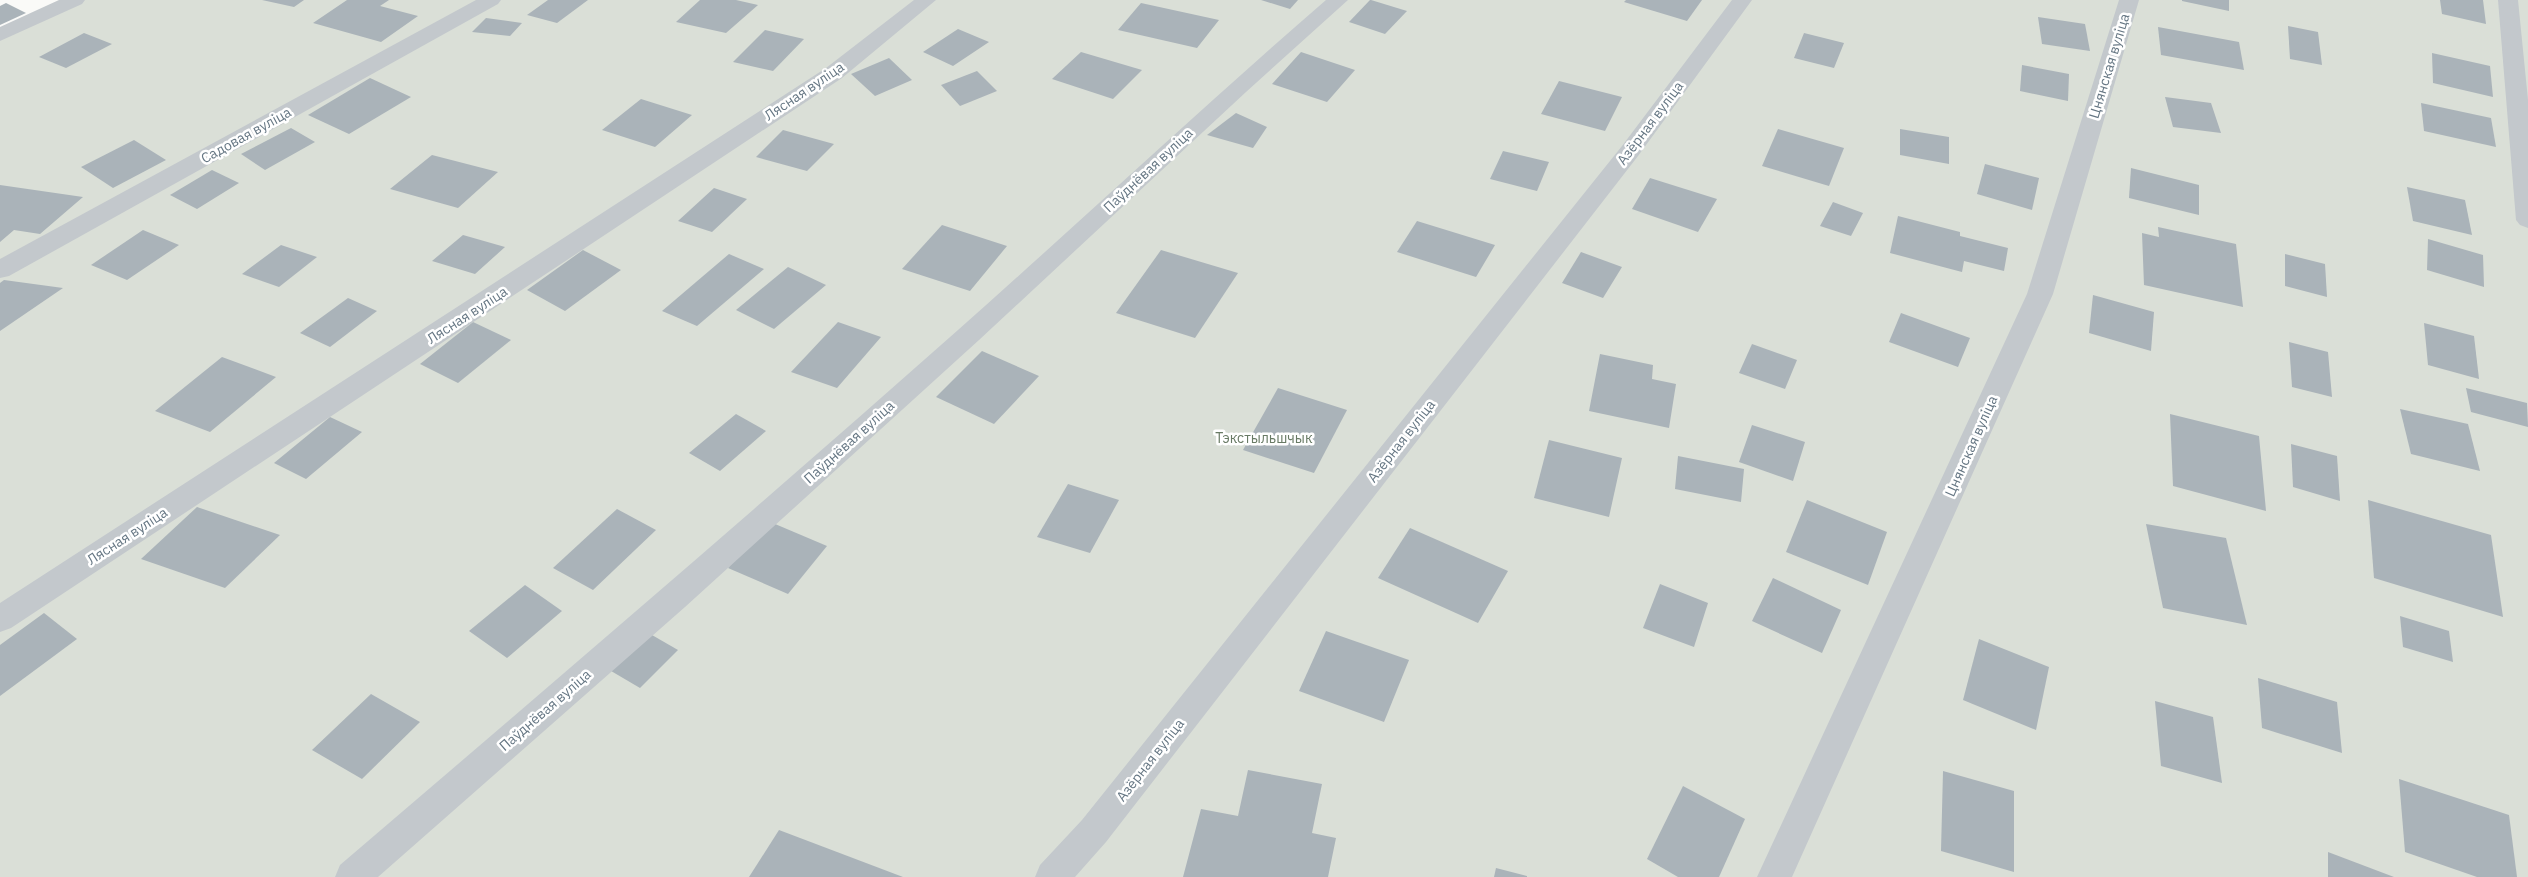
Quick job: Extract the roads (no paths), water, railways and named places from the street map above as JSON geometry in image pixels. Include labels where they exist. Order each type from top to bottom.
[{"type":"street","points":[[0,35],[74,0]]},
{"type":"street","name":"Садовая вуліца","points":[[0,270],[491,0]]},
{"type":"street","name":"Лясная вуліца","points":[[0,618],[834,73],[926,0]]},
{"type":"street","name":"Паўднёвая вуліца","points":[[352,877],[674,598],[970,334],[1238,87],[1338,0]]},
{"type":"street","name":"Азёрная вуліца","points":[[1052,877],[1094,831],[1618,166],[1742,0]]},
{"type":"street","name":"Цнянская вуліца","points":[[1774,877],[2040,294],[2129,0]]},
{"type":"street","points":[[2508,0],[2528,220]]},
{"type":"park label","name":"Тэкстыльшчык","points":[[1264,438]]}]
